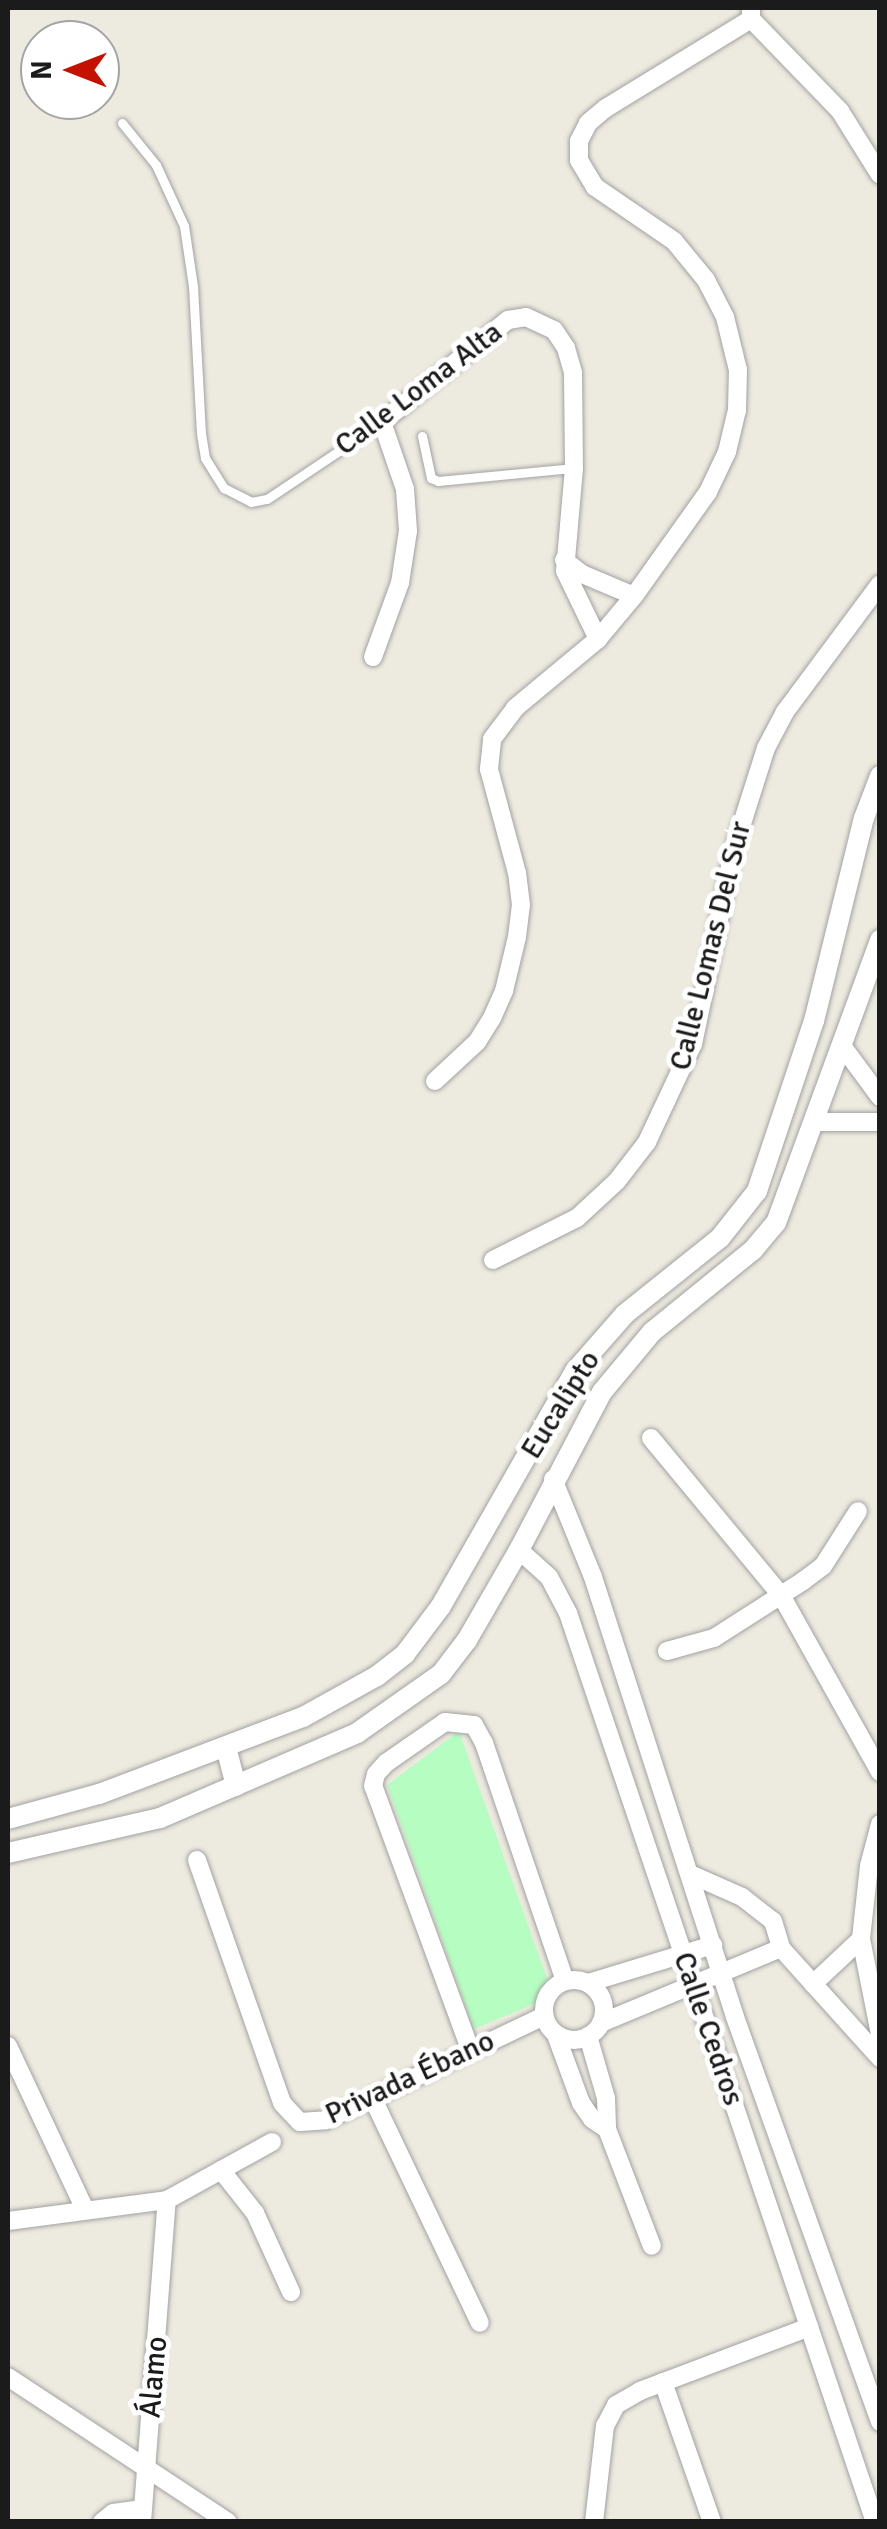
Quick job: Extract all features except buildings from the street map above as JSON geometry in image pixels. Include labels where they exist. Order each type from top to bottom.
[{"type":"street","points":[[435,1081],[477,1042],[492,1018],[504,992],[517,937],[521,905],[517,873],[490,769],[492,739],[515,708],[598,640],[634,596],[708,492],[727,452],[737,410],[738,370],[725,317],[706,280],[674,241],[595,187],[579,160],[580,141],[588,123],[751,14],[840,112],[880,175]]},
{"type":"street","name":"Calle Loma Alta","points":[[382,422],[508,320],[540,319],[554,330],[566,348],[573,373],[574,468],[564,560],[568,585],[598,640]]},
{"type":"street","points":[[373,657],[400,583],[408,531],[398,462],[382,422]]},
{"type":"street","points":[[564,560],[582,574],[634,596]]},
{"type":"street","name":"Calle Lomas Del Sur","points":[[492,1260],[578,1218],[618,1180],[647,1142],[670,1101],[693,1044],[733,852],[766,748],[786,712],[880,584]]},
{"type":"street","name":"Eucalipto","points":[[8,1818],[84,1799],[303,1717],[377,1676],[404,1654],[442,1606],[575,1372],[625,1314],[720,1238],[745,1210],[767,1171],[814,1020],[864,818],[880,776]]},
{"type":"street","name":"Eucalipto","points":[[8,1854],[160,1818],[357,1733],[427,1686],[467,1640],[520,1550],[602,1392],[641,1344],[754,1250],[776,1223],[880,940]]},
{"type":"street","points":[[843,1047],[880,1098]]},
{"type":"street","points":[[815,1122],[880,1122]]},
{"type":"street","points":[[651,1438],[781,1595],[880,1772]]},
{"type":"street","name":"Calle Cedros","points":[[553,1480],[593,1577],[724,1972],[735,2017],[880,2422]]},
{"type":"street","points":[[668,1651],[714,1638],[824,1566],[858,1511]]},
{"type":"street","name":"Calle Cedros","points":[[520,1550],[540,1567],[560,1594],[876,2522]]},
{"type":"street","points":[[560,1594],[593,1577]]},
{"type":"street","points":[[470,2049],[374,1794],[376,1774],[406,1746],[444,1722],[474,1725],[478,1731],[565,1981]]},
{"type":"street","points":[[226,1747],[236,1786]]},
{"type":"street","points":[[880,1824],[869,1866],[862,1939],[880,2034]]},
{"type":"street","name":"Privada Ébano","points":[[197,1860],[282,2102],[291,2116],[311,2124],[374,2100],[470,2049],[544,2016]]},
{"type":"street","points":[[690,1874],[759,1909],[773,1921],[781,1948],[880,2058]]},
{"type":"street","points":[[813,1984],[862,1939]]},
{"type":"street","points":[[607,2130],[592,2119],[581,2102],[556,2034],[544,2016],[545,2001],[552,1988],[565,1981],[588,1983],[713,1946]]},
{"type":"street","points":[[556,2034],[568,2040],[781,1948]]},
{"type":"street","points":[[588,1983],[602,2000],[594,2030],[606,2098],[607,2130],[652,2246]]},
{"type":"street","points":[[8,2046],[85,2210]]},
{"type":"street","points":[[374,2100],[480,2324]]},
{"type":"street","points":[[8,2220],[167,2200],[272,2142]]},
{"type":"street","points":[[221,2170],[255,2213],[291,2292]]},
{"type":"street","name":"Álamo","points":[[102,2522],[123,2510],[143,2516],[167,2200]]},
{"type":"street","points":[[594,2522],[610,2414],[627,2397],[809,2327]]},
{"type":"street","points":[[8,2377],[228,2522]]},
{"type":"street","points":[[663,2382],[712,2522]]},
{"type":"lane","name":"Calle Loma Alta","points":[[122,123],[156,165],[184,226],[205,458],[214,476],[238,498],[267,499],[382,422]]},
{"type":"lane","points":[[422,436],[432,478],[438,481],[574,468]]},
{"type":"green space","points":[[459,1731],[549,1984],[536,2003],[474,2029],[387,1785]]}]
